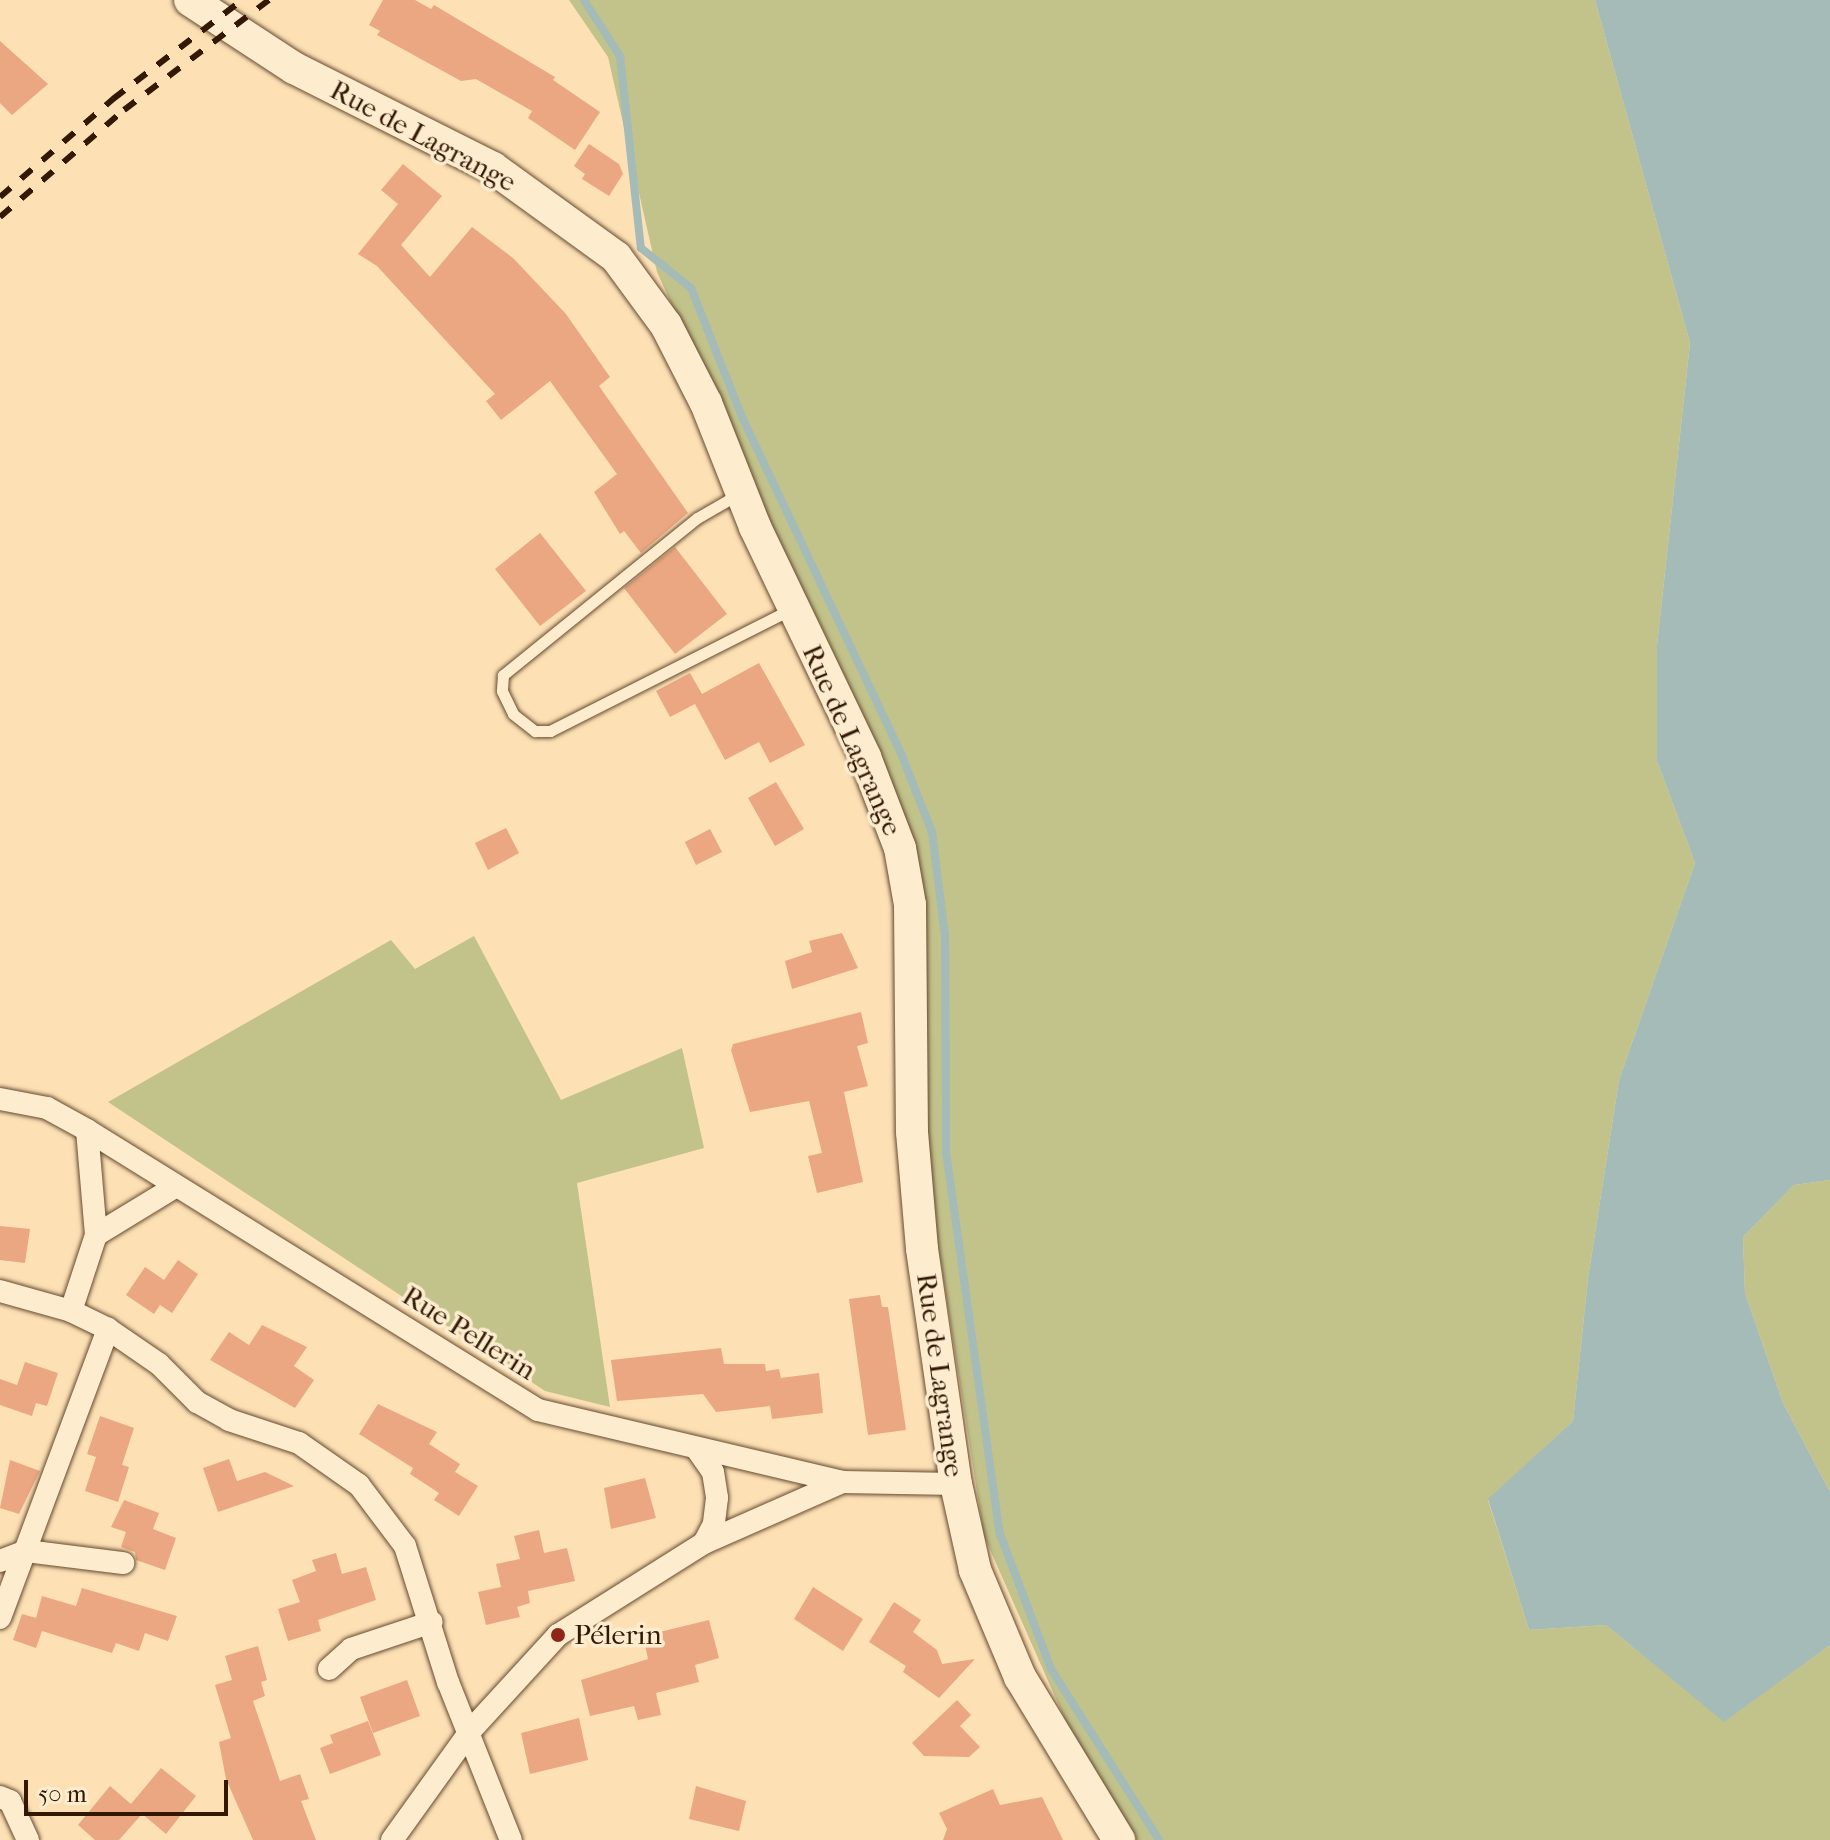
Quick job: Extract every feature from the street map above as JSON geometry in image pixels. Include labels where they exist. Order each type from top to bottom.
[{"type":"street","name":"Rue de Lagrange","points":[[190,0],[294,68],[493,168],[616,257],[666,325],[706,403],[741,492],[793,608],[865,757],[900,848],[910,905],[912,1132],[922,1249],[956,1484],[975,1570],[995,1626],[1020,1677],[1119,1840]]},
{"type":"street","name":"Rue Pellerin","points":[[0,1099],[47,1108],[87,1130],[538,1410],[842,1482],[956,1484]]},
{"type":"street","points":[[71,1311],[96,1235],[87,1130]]},
{"type":"street","points":[[96,1235],[175,1187]]},
{"type":"street","points":[[0,1291],[71,1311],[108,1329],[159,1364],[197,1402],[229,1420],[299,1443],[359,1485],[405,1546],[432,1622],[448,1682],[471,1730],[511,1840]]},
{"type":"street","points":[[0,1618],[108,1329]]},
{"type":"street","points":[[696,1448],[713,1472],[717,1498],[714,1524],[704,1543]]},
{"type":"street","points":[[392,1840],[471,1730],[558,1635],[704,1543],[842,1482]]},
{"type":"street","points":[[0,1561],[26,1551],[123,1563]]},
{"type":"street","points":[[329,1669],[351,1649],[432,1622]]},
{"type":"street","points":[[0,1797],[10,1801],[28,1840]]},
{"type":"lane","points":[[741,492],[697,518],[503,675],[502,691],[513,714],[535,731],[550,731],[793,608]]},
{"type":"green space","points":[[569,0],[1595,0],[1690,343],[1657,645],[1657,761],[1695,863],[1619,1080],[1588,1278],[1573,1421],[1488,1500],[1529,1630],[1606,1625],[1724,1721],[1830,1645],[1830,1840],[1132,1840],[1083,1760],[984,1536],[927,1175],[913,840],[657,272],[608,57]]},
{"type":"green space","points":[[474,936],[561,1100],[682,1048],[704,1148],[577,1183],[610,1407],[545,1391],[108,1102],[391,940],[415,969]]},
{"type":"green space","points":[[1830,1180],[1830,1492],[1783,1403],[1745,1293],[1743,1237],[1794,1185]]},
{"type":"water","points":[[1595,0],[1830,0],[1830,1180],[1794,1185],[1743,1237],[1745,1293],[1783,1403],[1830,1492],[1830,1645],[1724,1722],[1606,1625],[1529,1630],[1488,1499],[1573,1421],[1588,1278],[1619,1080],[1695,863],[1657,761],[1657,645],[1690,343]]},
{"type":"building","points":[[383,0],[415,0],[431,9],[434,5],[555,77],[553,80],[600,112],[575,150],[528,118],[532,111],[476,79],[461,81],[377,35],[380,31],[369,25]]},
{"type":"building","points":[[0,41],[48,84],[12,115],[0,103]]},
{"type":"building","points":[[589,144],[619,164],[623,174],[609,196],[582,179],[585,174],[574,166]]},
{"type":"building","points":[[403,164],[442,196],[401,245],[430,277],[472,227],[513,258],[566,314],[610,377],[599,386],[688,513],[641,553],[624,531],[620,534],[594,492],[617,474],[550,381],[501,420],[486,401],[495,394],[377,266],[358,254],[398,204],[381,190]]},
{"type":"building","points":[[540,533],[586,591],[540,626],[495,569]]},
{"type":"building","points":[[675,547],[727,614],[675,654],[624,588]]},
{"type":"building","points":[[759,663],[805,745],[770,763],[759,742],[725,760],[695,704],[670,717],[656,691],[690,673],[702,694]]},
{"type":"building","points":[[776,782],[804,829],[775,846],[748,798]]},
{"type":"building","points":[[506,828],[519,853],[488,870],[475,843]]},
{"type":"building","points":[[710,829],[722,852],[696,865],[685,842]]},
{"type":"building","points":[[842,933],[858,968],[792,989],[785,961],[812,952],[809,941]]},
{"type":"building","points":[[861,1012],[868,1043],[857,1046],[868,1086],[844,1092],[863,1182],[817,1193],[808,1156],[822,1153],[809,1101],[750,1112],[731,1050],[733,1044]]},
{"type":"building","points":[[0,1226],[30,1229],[25,1263],[0,1260]]},
{"type":"building","points":[[178,1260],[198,1274],[172,1313],[160,1305],[154,1314],[126,1295],[145,1267],[164,1280]]},
{"type":"building","points":[[880,1295],[882,1307],[888,1307],[906,1430],[868,1435],[849,1299]]},
{"type":"building","points":[[262,1325],[307,1347],[294,1366],[314,1380],[295,1408],[210,1360],[229,1332],[249,1345]]},
{"type":"building","points":[[721,1348],[724,1364],[765,1364],[766,1371],[779,1369],[781,1378],[819,1373],[823,1413],[772,1419],[770,1406],[716,1412],[703,1394],[617,1401],[611,1360]]},
{"type":"building","points":[[25,1362],[58,1373],[47,1406],[36,1403],[32,1416],[0,1405],[0,1379],[17,1385]]},
{"type":"building","points":[[378,1404],[437,1432],[429,1444],[460,1464],[455,1472],[478,1486],[459,1516],[434,1500],[439,1493],[410,1474],[413,1468],[359,1434]]},
{"type":"building","points":[[100,1416],[134,1428],[122,1465],[129,1467],[118,1502],[85,1491],[96,1457],[87,1454]]},
{"type":"building","points":[[229,1459],[237,1481],[265,1472],[294,1486],[218,1512],[203,1468]]},
{"type":"building","points":[[10,1460],[40,1471],[19,1514],[0,1508]]},
{"type":"building","points":[[645,1478],[656,1518],[611,1529],[604,1488]]},
{"type":"building","points":[[124,1500],[159,1513],[153,1529],[176,1538],[165,1570],[136,1560],[135,1552],[121,1547],[126,1532],[111,1527]]},
{"type":"building","points":[[539,1530],[544,1553],[567,1548],[575,1581],[528,1591],[530,1603],[517,1607],[520,1617],[486,1625],[478,1592],[501,1587],[496,1564],[520,1559],[514,1536]]},
{"type":"building","points":[[336,1553],[342,1574],[366,1567],[376,1600],[318,1620],[321,1631],[288,1641],[278,1609],[300,1602],[292,1580],[316,1571],[312,1560]]},
{"type":"building","points":[[813,1587],[863,1619],[843,1651],[794,1619]]},
{"type":"building","points":[[82,1588],[177,1616],[168,1641],[145,1633],[139,1651],[116,1643],[112,1653],[42,1631],[36,1648],[13,1640],[22,1614],[36,1618],[42,1596],[76,1606]]},
{"type":"building","points":[[894,1602],[921,1620],[913,1632],[937,1650],[942,1664],[975,1659],[939,1698],[903,1672],[906,1666],[869,1642]]},
{"type":"building","points":[[709,1620],[719,1658],[695,1665],[699,1682],[656,1693],[661,1715],[638,1720],[634,1706],[590,1716],[581,1680],[648,1659],[643,1636]]},
{"type":"building","points":[[258,1646],[267,1680],[261,1682],[265,1696],[253,1701],[280,1781],[300,1774],[309,1799],[301,1801],[316,1840],[253,1840],[226,1779],[219,1742],[231,1738],[215,1685],[232,1680],[225,1656]]},
{"type":"building","points":[[407,1680],[420,1716],[373,1733],[360,1697]]},
{"type":"building","points":[[957,1700],[971,1715],[960,1726],[980,1747],[969,1757],[924,1756],[912,1743]]},
{"type":"building","points":[[579,1718],[588,1760],[530,1774],[521,1733]]},
{"type":"building","points":[[368,1721],[381,1755],[330,1774],[320,1748],[333,1743],[330,1735]]},
{"type":"building","points":[[161,1768],[196,1796],[166,1834],[133,1806],[142,1814],[119,1840],[95,1840],[78,1825],[110,1786],[131,1804]]},
{"type":"building","points":[[696,1786],[746,1801],[739,1831],[689,1819]]},
{"type":"building","points":[[993,1789],[1000,1805],[1042,1797],[1063,1840],[943,1840],[947,1829],[939,1813]]},
{"type":"waterway","points":[[584,0],[620,56],[641,248],[691,288],[742,417],[902,756],[932,832],[945,936],[946,1152],[1000,1534],[1051,1669],[1159,1840]]},
{"type":"railway","points":[[0,197],[113,99],[242,0]]},
{"type":"railway","points":[[0,217],[124,110],[269,0]]},
{"type":"place","name":"Pélerin","points":[[558,1635]]}]
